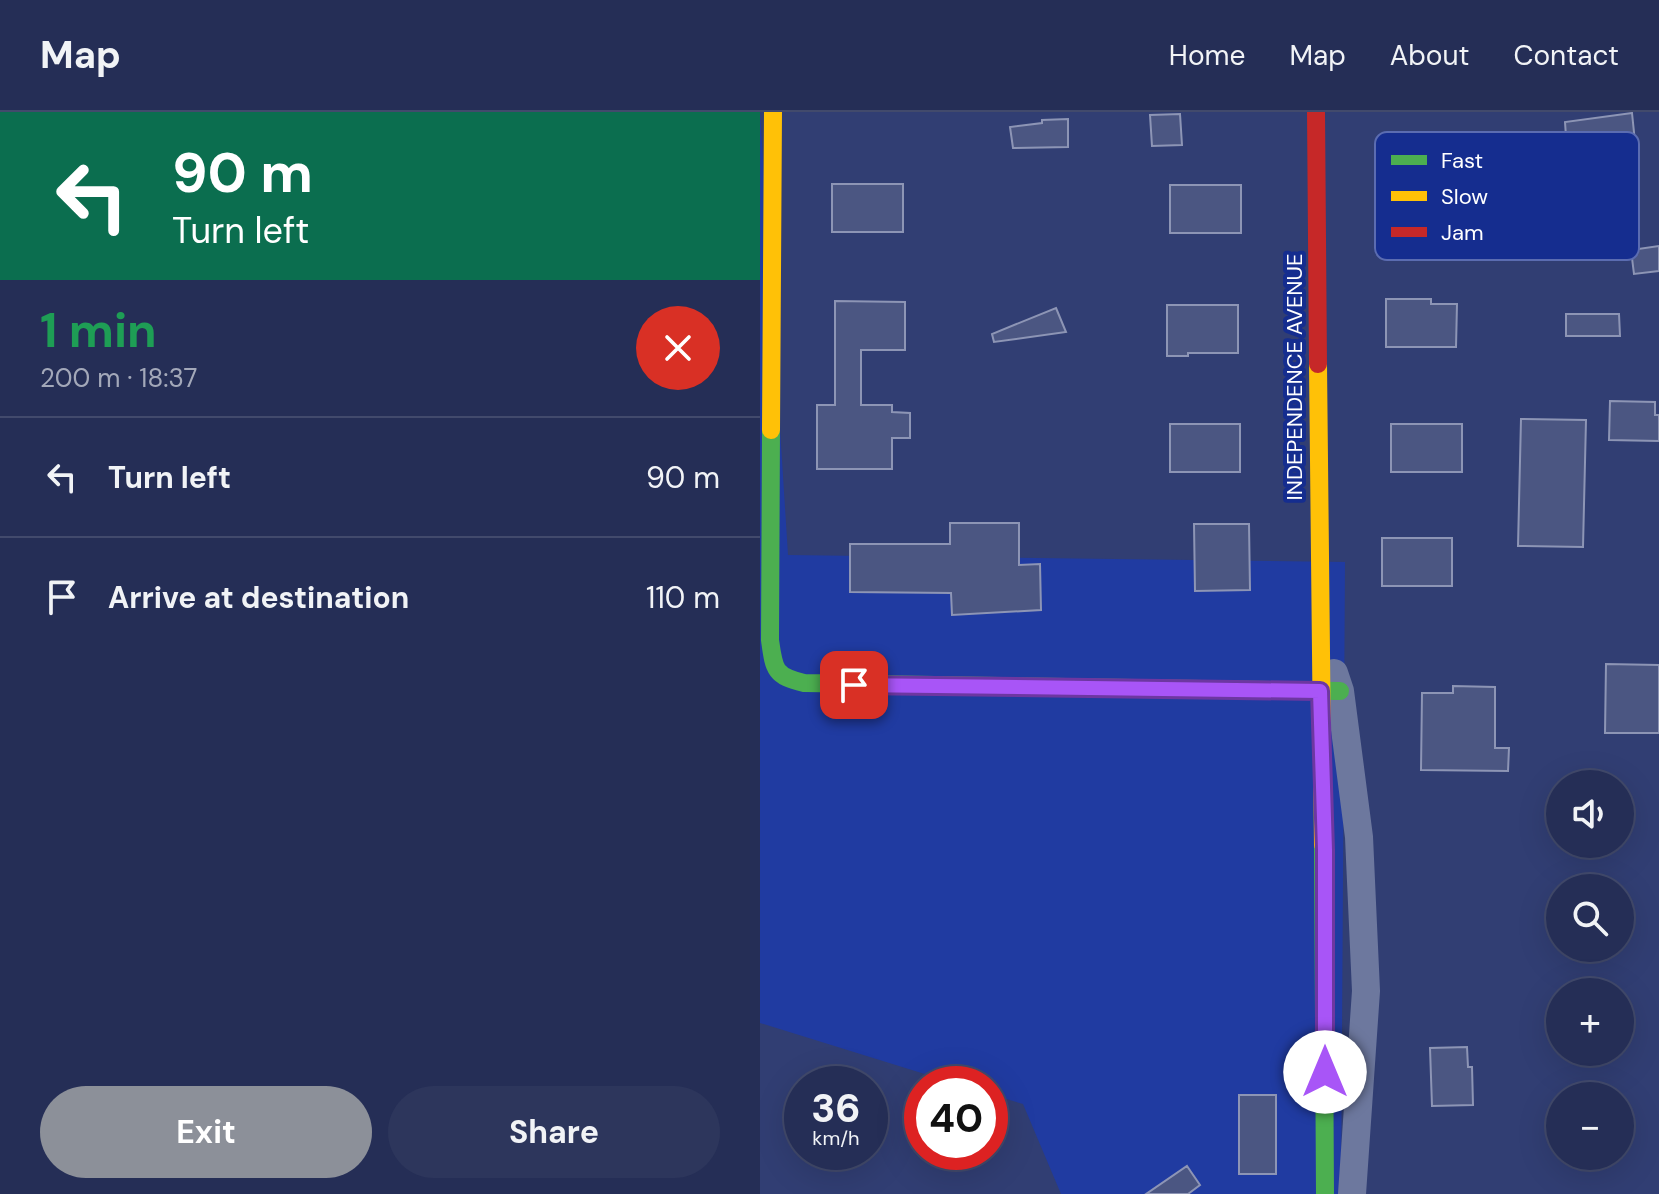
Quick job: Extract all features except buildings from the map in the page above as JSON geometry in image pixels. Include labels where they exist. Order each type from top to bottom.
[{"type":"street","points":[[773,112],[770,640],[774,668],[786,679],[804,683],[1330,691]]},
{"type":"street","name":"INDEPENDENCE AVENUE","points":[[1316,112],[1322,642]]},
{"type":"street","points":[[1322,642],[1359,837],[1366,991],[1352,1194]]},
{"type":"street","points":[[1325,1194],[1325,850],[1330,691]]},
{"type":"street","points":[[1325,1041],[1364,1042]]},
{"type":"shaded area","points":[[760,112],[788,555],[1345,562],[1341,1194],[1061,1194],[1023,1104],[1008,1099],[1008,1066],[904,1068],[760,1023]]},
{"type":"traffic: fast","points":[[771,430],[770,640],[777,670],[787,677],[804,683],[1340,691]]},
{"type":"traffic: fast","points":[[1323,845],[1325,1194]]},
{"type":"traffic: slow","points":[[771,430],[773,112]]},
{"type":"traffic: slow","points":[[1318,364],[1323,845]]},
{"type":"traffic: jam","points":[[1316,112],[1318,364]]},
{"type":"route","points":[[854,685],[1320,691],[1325,850],[1325,1072]]}]
